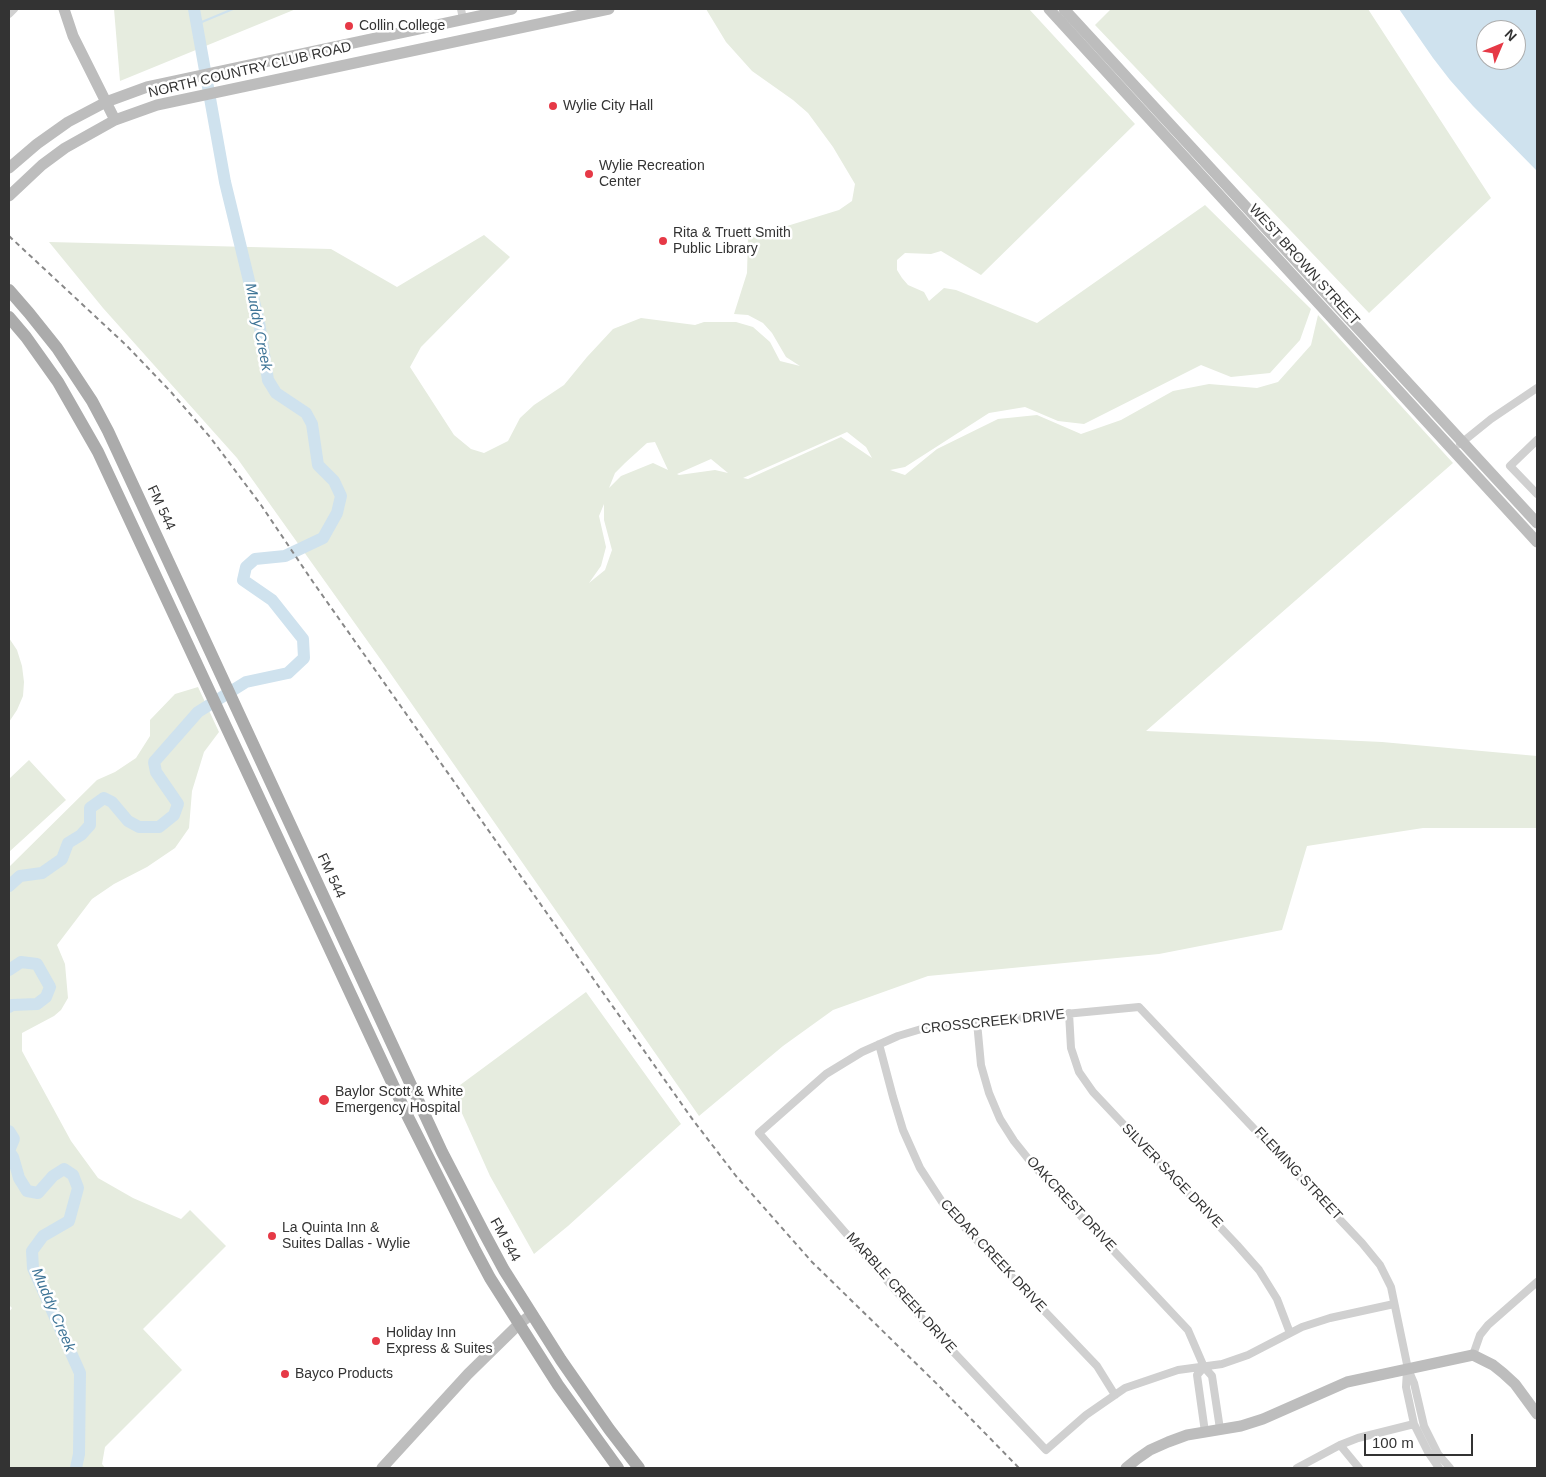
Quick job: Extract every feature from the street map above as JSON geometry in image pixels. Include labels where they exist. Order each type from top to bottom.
[{"type":"main road","points":[[64,9],[73,36],[115,120]]},
{"type":"main road","name":"NORTH COUNTRY CLUB ROAD","points":[[9,168],[52,132],[68,122],[106,102],[146,87],[462,14],[512,9]]},
{"type":"main road","name":"NORTH COUNTRY CLUB ROAD","points":[[9,196],[29,176],[58,153],[95,130],[115,120],[157,105],[609,9]]},
{"type":"main road","name":"WEST BROWN STREET","points":[[1049,9],[1537,542]]},
{"type":"main road","name":"WEST BROWN STREET","points":[[1064,9],[1537,522]]},
{"type":"main road","points":[[472,38],[479,12]]},
{"type":"main road","points":[[462,14],[472,38]]},
{"type":"main road","name":"FM 544","points":[[9,290],[40,325],[74,372],[108,432],[456,1178],[504,1270],[553,1348],[604,1422],[639,1468]]},
{"type":"main road","points":[[9,316],[69,399],[98,452],[431,1166],[478,1256],[558,1385],[618,1468]]},
{"type":"main road","points":[[119,497],[136,489]]},
{"type":"main road","points":[[346,985],[362,978]]},
{"type":"main road","points":[[382,1468],[468,1374],[519,1324],[532,1314]]},
{"type":"main road","points":[[1126,1468],[1150,1450],[1168,1442],[1187,1435],[1241,1426],[1263,1419],[1347,1382],[1473,1355],[1494,1365],[1504,1373],[1515,1384],[1536,1412]]},
{"type":"street","points":[[9,14],[14,9]]},
{"type":"street","points":[[1453,450],[1491,419],[1537,388]]},
{"type":"street","points":[[1537,440],[1510,466],[1537,494]]},
{"type":"street","name":"CROSSCREEK DRIVE","points":[[759,1133],[826,1074],[862,1052],[898,1036],[928,1027],[1139,1007]]},
{"type":"street","name":"FLEMING STREET","points":[[1139,1007],[1362,1243],[1380,1265],[1391,1287],[1408,1369],[1414,1383],[1424,1426],[1438,1454],[1450,1468]]},
{"type":"street","name":"SILVER SAGE DRIVE","points":[[1069,1013],[1071,1048],[1080,1072],[1093,1092],[1259,1270],[1277,1299],[1290,1333]]},
{"type":"street","name":"OAKCREST DRIVE","points":[[977,1022],[981,1065],[989,1093],[1000,1119],[1014,1141],[1034,1166],[1188,1330],[1204,1366],[1212,1376],[1220,1429]]},
{"type":"street","name":"CEDAR CREEK DRIVE","points":[[879,1044],[903,1130],[920,1168],[946,1208],[1097,1366],[1115,1395]]},
{"type":"street","name":"MARBLE CREEK DRIVE","points":[[759,1133],[896,1291],[1046,1450],[1086,1415],[1115,1395]]},
{"type":"street","points":[[1473,1355],[1480,1335],[1488,1325],[1537,1282]]},
{"type":"street","points":[[1115,1395],[1125,1388],[1178,1370],[1222,1364],[1248,1355],[1302,1327],[1330,1318],[1394,1304]]},
{"type":"street","points":[[1204,1366],[1197,1375],[1205,1432]]},
{"type":"street","name":"FLEMING STREET","points":[[1408,1369],[1406,1387],[1414,1424],[1428,1452],[1439,1468]]},
{"type":"street","points":[[1297,1468],[1340,1445],[1358,1438],[1414,1424]]},
{"type":"street","points":[[1340,1445],[1360,1468]]},
{"type":"shaded area","points":[[114,9],[296,9],[120,81]]},
{"type":"shaded area","points":[[706,9],[1029,9],[1135,124],[981,275],[941,251],[931,254],[905,253],[897,260],[897,270],[908,285],[924,292],[929,301],[944,288],[956,290],[1037,323],[1205,205],[1311,309],[1300,340],[1270,373],[1231,377],[1201,365],[1084,424],[1058,421],[1025,407],[989,413],[905,467],[890,470],[905,475],[937,449],[998,419],[1037,415],[1081,434],[1121,420],[1173,391],[1209,384],[1257,388],[1278,382],[1311,345],[1318,315],[1453,463],[1146,731],[1382,742],[1537,756],[1537,828],[1423,828],[1307,846],[1282,930],[1159,954],[928,976],[833,1010],[783,1046],[699,1116],[386,667],[237,458],[103,308],[49,242],[331,249],[397,287],[484,235],[510,257],[421,347],[410,367],[454,435],[471,449],[484,453],[508,441],[520,418],[534,405],[564,385],[613,329],[641,318],[695,325],[704,322],[736,322],[753,327],[770,342],[780,361],[800,366],[786,357],[772,333],[763,323],[748,315],[734,314],[747,273],[748,238],[839,210],[852,201],[855,184],[833,147],[808,113],[752,71],[726,42]],"holes":[[[847,432],[866,447],[872,458],[841,437],[748,479],[743,478]],[[655,442],[668,470],[653,463],[621,476],[609,488],[615,473],[647,443]],[[711,459],[728,473],[715,470],[677,474]],[[604,504],[604,520],[612,550],[605,570],[589,583],[601,566],[606,547],[599,516]]]},
{"type":"shaded area","points":[[1111,9],[1368,9],[1491,198],[1369,313],[1095,25]]},
{"type":"shaded area","points":[[9,638],[17,650],[24,682],[23,696],[9,722]]},
{"type":"shaded area","points":[[198,687],[219,732],[204,752],[192,791],[189,828],[175,848],[147,867],[114,884],[92,899],[57,945],[65,964],[68,998],[61,1010],[54,1016],[22,1033],[22,1051],[71,1141],[98,1178],[133,1198],[181,1219],[190,1210],[226,1246],[143,1329],[182,1370],[105,1447],[102,1464],[105,1468],[9,1468],[9,1312],[12,1308],[9,1305],[9,867],[97,780],[115,772],[136,758],[150,736],[150,720],[175,694]]},
{"type":"shaded area","points":[[29,760],[66,800],[9,852],[9,779]]},
{"type":"shaded area","points":[[586,992],[681,1124],[568,1226],[534,1254],[490,1176],[452,1091]]},
{"type":"water","points":[[1399,9],[1537,9],[1537,171],[1473,106],[1450,80]]},
{"type":"waterway","name":"Muddy Creek","points":[[9,886],[20,876],[42,873],[62,859],[68,843],[81,835],[90,825],[90,808],[104,798],[112,802],[128,821],[139,827],[159,827],[174,815],[178,804],[156,772],[154,762],[198,712],[246,682],[288,673],[304,658],[303,639],[272,600],[243,580],[246,567],[255,559],[285,556],[323,538],[337,513],[341,496],[334,481],[318,465],[312,424],[306,413],[276,393],[268,380],[259,322],[225,182],[194,9]]},
{"type":"waterway","points":[[197,24],[233,9]]},
{"type":"waterway","name":"Muddy Creek","points":[[9,970],[21,962],[37,964],[50,987],[46,997],[37,1004],[12,1005],[9,1007]]},
{"type":"waterway","name":"Muddy Creek","points":[[9,1131],[14,1139],[9,1151],[13,1157],[19,1178],[27,1191],[38,1193],[53,1176],[64,1169],[73,1175],[78,1188],[69,1221],[43,1236],[32,1251],[33,1268],[80,1373],[79,1454],[76,1468]]},
{"type":"railway","points":[[9,236],[127,346],[171,392],[210,437],[261,505],[313,582],[693,1120],[736,1176],[812,1262],[937,1384],[1019,1468]]},
{"type":"place","name":"Collin College","points":[[349,26]]},
{"type":"place","name":"Wylie City Hall","points":[[553,106]]},
{"type":"place","name":"Wylie Recreation Center","points":[[589,174]]},
{"type":"place","name":"Rita & Truett Smith Public Library","points":[[663,241]]},
{"type":"place","name":"Baylor Scott & White Emergency Hospital","points":[[324,1100]]},
{"type":"place","name":"La Quinta Inn & Suites Dallas - Wylie","points":[[272,1236]]},
{"type":"place","name":"Holiday Inn Express & Suites","points":[[376,1341]]},
{"type":"place","name":"Bayco Products","points":[[285,1374]]}]
